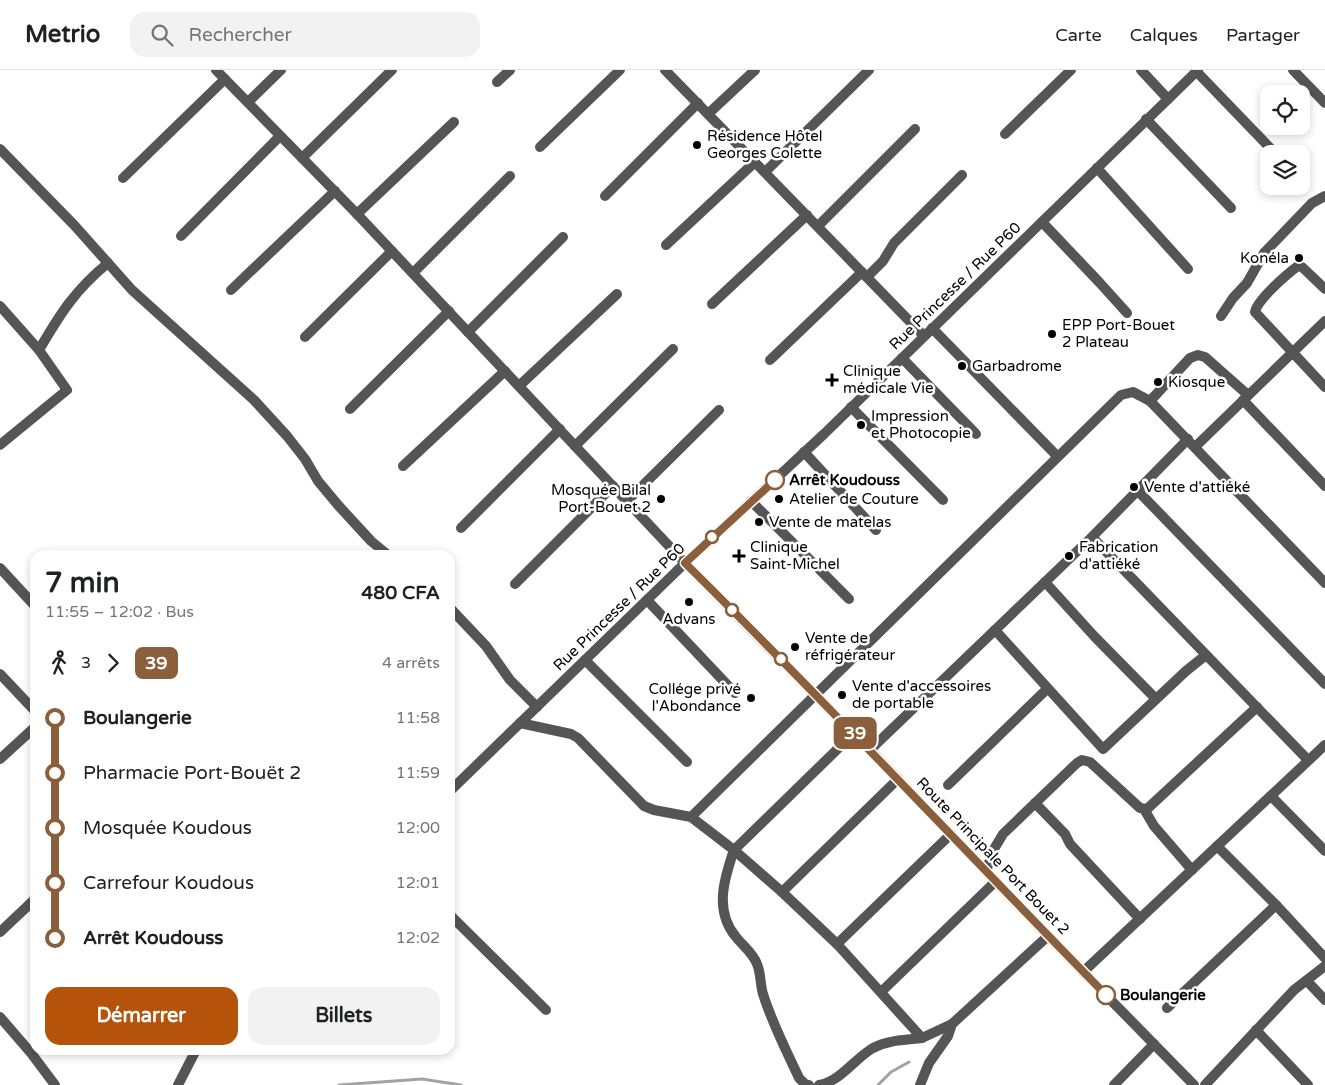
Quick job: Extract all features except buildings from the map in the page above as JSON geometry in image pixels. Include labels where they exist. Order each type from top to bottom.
[{"type":"street","name":"Route Principale Port Bouet 2","points":[[216,70],[357,214],[685,563],[898,778],[1048,936],[1194,1085]]},
{"type":"street","points":[[248,102],[281,70]]},
{"type":"street","points":[[302,158],[392,70]]},
{"type":"street","points":[[497,82],[510,70]]},
{"type":"street","points":[[540,147],[620,70]]},
{"type":"street","points":[[665,70],[924,336]]},
{"type":"street","points":[[708,114],[754,70]]},
{"type":"street","points":[[765,172],[869,70]]},
{"type":"street","points":[[1005,134],[1072,70]]},
{"type":"street","points":[[1141,70],[1168,99]]},
{"type":"street","points":[[1293,70],[1325,103]]},
{"type":"street","points":[[1197,71],[1267,145]]},
{"type":"street","name":"Rue Princesse / Rue P60","points":[[455,786],[685,563],[902,358],[1197,71]]},
{"type":"street","points":[[123,178],[225,79]]},
{"type":"street","points":[[605,196],[698,103]]},
{"type":"street","points":[[1146,119],[1231,208]]},
{"type":"street","points":[[357,214],[454,122]]},
{"type":"street","points":[[818,226],[915,129]]},
{"type":"street","points":[[181,236],[280,136]]},
{"type":"street","points":[[0,149],[75,226],[132,290],[254,400],[287,436],[305,459],[318,481],[338,505],[371,541],[382,550]]},
{"type":"street","points":[[666,245],[755,162]]},
{"type":"street","points":[[1097,168],[1188,269]]},
{"type":"street","points":[[770,360],[883,261],[894,243],[962,175]]},
{"type":"street","points":[[413,273],[510,176]]},
{"type":"street","points":[[231,290],[335,191]]},
{"type":"street","points":[[1221,316],[1233,298],[1247,283],[1264,253],[1312,203],[1325,196]]},
{"type":"street","points":[[712,304],[807,215]]},
{"type":"street","points":[[1042,222],[1127,313]]},
{"type":"street","points":[[468,332],[563,237]]},
{"type":"street","points":[[305,337],[392,251]]},
{"type":"street","points":[[39,350],[78,290],[108,263]]},
{"type":"street","points":[[1325,289],[1302,266],[1298,266],[1255,309],[1255,312],[1325,387]]},
{"type":"street","points":[[519,386],[617,294]]},
{"type":"street","points":[[0,306],[39,350],[67,390],[0,445]]},
{"type":"street","points":[[350,409],[448,311]]},
{"type":"street","points":[[870,750],[1046,582],[1137,490],[1245,398],[1325,321]]},
{"type":"street","points":[[932,328],[1057,456]]},
{"type":"street","points":[[575,446],[673,349]]},
{"type":"street","points":[[1150,401],[1190,358],[1198,355],[1205,357],[1325,486]]},
{"type":"street","points":[[902,358],[976,434]]},
{"type":"street","points":[[403,466],[505,371]]},
{"type":"street","points":[[691,817],[1121,395],[1133,392],[1150,401],[1325,583]]},
{"type":"street","points":[[851,407],[943,500]]},
{"type":"street","points":[[627,501],[719,410]]},
{"type":"street","points":[[461,528],[560,429]]},
{"type":"street","points":[[804,452],[876,530]]},
{"type":"street","points":[[515,584],[613,486]]},
{"type":"street","points":[[1137,490],[1325,684]]},
{"type":"street","points":[[751,501],[849,599]]},
{"type":"street","points":[[1092,537],[1308,760]]},
{"type":"street","points":[[0,568],[30,601]]},
{"type":"street","points":[[1046,582],[1094,636],[1156,700]]},
{"type":"street","points":[[647,600],[736,693]]},
{"type":"street","points":[[455,613],[486,646],[510,680],[537,707]]},
{"type":"street","points":[[995,630],[1103,749]]},
{"type":"street","points":[[1090,762],[1186,671],[1206,655]]},
{"type":"street","points":[[585,660],[687,762]]},
{"type":"street","points":[[0,674],[30,706]]},
{"type":"street","points":[[948,785],[1047,689]]},
{"type":"street","points":[[1144,809],[1150,807],[1257,707]]},
{"type":"street","points":[[520,723],[571,734],[578,738],[644,806],[654,810],[691,817],[734,850],[837,944],[922,1038]]},
{"type":"street","points":[[0,759],[30,732]]},
{"type":"street","points":[[809,1085],[799,1078],[772,1023],[762,991],[757,962],[735,937],[728,925],[723,911],[722,896],[726,873],[734,850],[854,733]]},
{"type":"street","points":[[1084,972],[1308,760],[1325,747]]},
{"type":"street","points":[[986,870],[994,849],[1003,834],[1076,763],[1082,760],[1090,762],[1140,808],[1144,809],[1154,826],[1192,870]]},
{"type":"street","points":[[782,892],[898,778]]},
{"type":"street","points":[[1271,796],[1325,851]]},
{"type":"street","points":[[1035,803],[1140,920]]},
{"type":"street","points":[[837,944],[951,834]]},
{"type":"street","points":[[1217,846],[1276,905],[1325,958]]},
{"type":"street","points":[[881,992],[996,881]]},
{"type":"street","points":[[0,932],[30,904]]},
{"type":"street","points":[[1167,1008],[1276,905]]},
{"type":"street","points":[[455,920],[546,1010]]},
{"type":"street","points":[[819,1085],[833,1080],[873,1048],[896,1040],[922,1038],[952,1024],[1048,936]]},
{"type":"street","points":[[1205,1085],[1294,990],[1325,966]]},
{"type":"street","points":[[1307,981],[1325,1000]]},
{"type":"street","points":[[0,1017],[30,1052]]},
{"type":"street","points":[[920,1085],[929,1063],[948,1036],[952,1024]]},
{"type":"street","points":[[1256,1030],[1308,1085]]},
{"type":"street","points":[[1114,1085],[1154,1044]]},
{"type":"street","points":[[32,1055],[55,1085]]},
{"type":"street","points":[[178,1085],[193,1055]]},
{"type":"waterway","points":[[878,1085],[891,1072],[909,1062]]},
{"type":"waterway","points":[[339,1085],[422,1079],[461,1085]]},
{"type":"bus line","name":"39","points":[[775,480],[685,563],[880,759],[1106,995]]},
{"type":"place","name":"Résidence Hôtel Georges Colette","points":[[697,145]]},
{"type":"place","name":"Konéla","points":[[1299,258]]},
{"type":"place","name":"EPP Port-Bouet 2 Plateau","points":[[1052,334]]},
{"type":"place","name":"Garbadrome","points":[[962,366]]},
{"type":"place","name":"Clinique médicale Vie","points":[[832,380]]},
{"type":"place","name":"Kiosque","points":[[1158,382]]},
{"type":"place","name":"Impression et Photocopie","points":[[861,425]]},
{"type":"place","name":"Arrêt Koudouss","points":[[775,480]]},
{"type":"place","name":"Vente d'attiéké","points":[[1134,487]]},
{"type":"place","name":"Mosquée Bilal Port-Bouet 2","points":[[661,499]]},
{"type":"place","name":"Atelier de Couture","points":[[779,499]]},
{"type":"place","name":"Vente de matelas","points":[[759,522]]},
{"type":"place","name":"Clinique Saint-Michel","points":[[739,556]]},
{"type":"place","name":"Fabrication d'attiéké","points":[[1069,556]]},
{"type":"place","name":"Advans","points":[[689,602]]},
{"type":"place","name":"Vente de réfrigérateur","points":[[795,647]]},
{"type":"place","name":"Vente d'accessoires de portable","points":[[842,695]]},
{"type":"place","name":"Collége privé l'Abondance","points":[[751,698]]},
{"type":"place","name":"Boulangerie","points":[[1106,995]]}]
